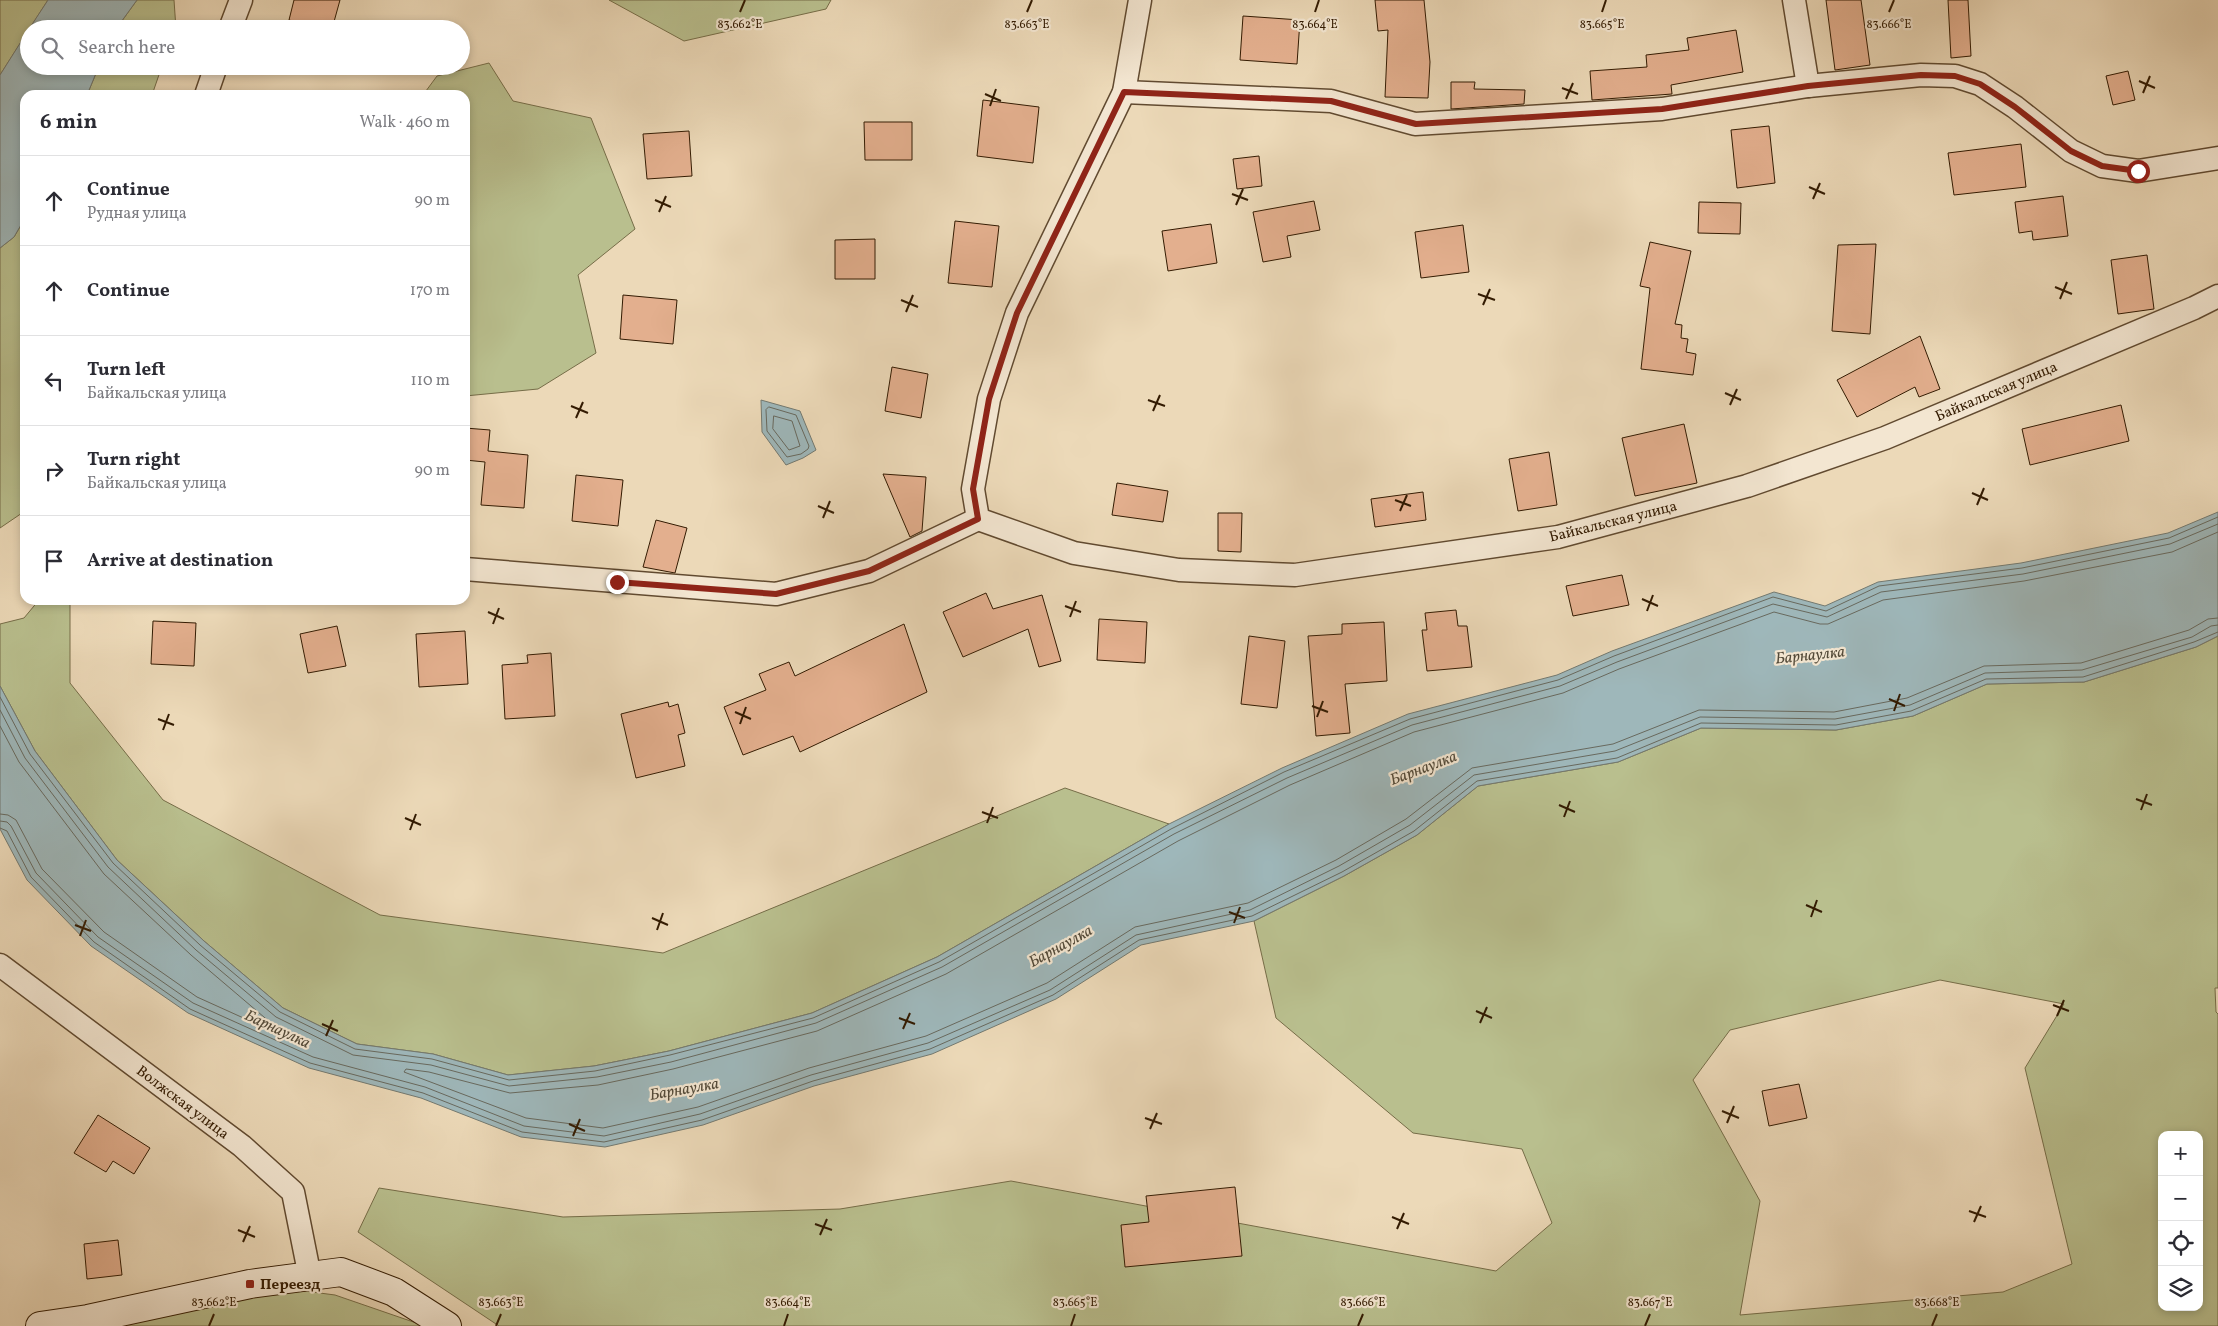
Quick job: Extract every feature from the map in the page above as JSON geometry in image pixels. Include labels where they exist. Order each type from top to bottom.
[{"type":"main road","points":[[40,1326],[88,1319],[250,1284],[341,1272],[394,1292],[447,1326]]},
{"type":"street","points":[[233,20],[240,0]]},
{"type":"street","points":[[470,570],[776,594],[869,571],[978,519],[973,489],[989,399],[1017,313],[1124,92],[1140,0]]},
{"type":"street","points":[[1794,0],[1808,86]]},
{"type":"street","points":[[208,90],[213,75]]},
{"type":"street","points":[[1124,92],[1331,101],[1416,124],[1662,109],[1808,86],[1921,75],[1955,76],[1980,84],[2015,107],[2071,151],[2102,166],[2138,171],[2218,158]]},
{"type":"street","name":"Байкальская улица","points":[[978,519],[1074,553],[1178,570],[1295,575],[1558,537],[1747,486],[1885,438],[2218,296]]},
{"type":"street","name":"Волжская улица","points":[[0,965],[242,1146],[293,1192],[310,1277]]},
{"type":"green space","points":[[0,0],[48,0],[35,20],[20,20],[20,44],[0,75]]},
{"type":"green space","points":[[137,0],[174,0],[175,20],[123,20]]},
{"type":"green space","points":[[609,0],[831,0],[826,9],[684,41]]},
{"type":"green space","points":[[489,63],[513,101],[591,118],[635,229],[578,275],[596,353],[538,389],[470,396],[470,90],[427,90],[437,76],[470,75],[470,68]]},
{"type":"green space","points":[[95,75],[159,75],[154,90],[89,90]]},
{"type":"green space","points":[[20,227],[20,514],[0,528],[0,248],[14,237]]},
{"type":"green space","points":[[35,605],[70,605],[70,683],[163,800],[380,915],[663,953],[1065,788],[1169,824],[937,957],[812,1013],[669,1051],[594,1066],[508,1075],[433,1054],[357,1044],[283,1008],[204,941],[117,860],[35,751],[0,686],[0,624],[24,618]]},
{"type":"green space","points":[[2218,636],[2218,988],[2215,988],[2216,1012],[2218,1014],[2218,1326],[499,1326],[358,1232],[379,1188],[563,1217],[840,1209],[1011,1181],[1496,1271],[1552,1223],[1522,1149],[1413,1133],[1276,1018],[1254,921],[1344,876],[1417,835],[1478,786],[1618,762],[1701,728],[1836,730],[1913,716],[1987,684],[2084,682],[2196,647]],"holes":[[[1940,980],[2064,1004],[2025,1068],[2072,1264],[2003,1292],[1740,1315],[1760,1201],[1693,1080],[1730,1030]]]},
{"type":"green space","points":[[274,1287],[335,1295],[425,1326],[83,1326]]},
{"type":"water","points":[[48,0],[137,0],[123,20],[35,20]]},
{"type":"water","points":[[20,43],[20,75],[95,75],[89,90],[20,90],[20,227],[14,237],[0,248],[0,75]]},
{"type":"water","points":[[761,400],[800,411],[816,450],[786,465],[762,432]]},
{"type":"water","name":"Барнаулка","points":[[2218,512],[2218,636],[2196,647],[2084,682],[1987,684],[1913,716],[1836,730],[1701,728],[1618,762],[1478,786],[1417,835],[1344,876],[1254,921],[1141,945],[1056,999],[932,1054],[814,1086],[703,1125],[605,1147],[521,1137],[421,1098],[309,1068],[188,1013],[91,946],[27,880],[0,829],[0,686],[35,751],[117,860],[204,941],[283,1008],[357,1044],[433,1054],[508,1075],[594,1066],[669,1051],[812,1013],[937,957],[1169,824],[1282,768],[1408,714],[1557,675],[1612,651],[1774,592],[1825,606],[1878,582],[2021,563],[2168,533]]},
{"type":"building","points":[[294,0],[340,0],[334,20],[289,20]]},
{"type":"building","points":[[1375,0],[1424,0],[1430,62],[1428,98],[1385,97],[1388,30],[1378,31]]},
{"type":"building","points":[[1826,0],[1861,0],[1870,65],[1835,70]]},
{"type":"building","points":[[1948,0],[1968,0],[1971,56],[1951,58]]},
{"type":"building","points":[[1243,16],[1300,20],[1297,64],[1240,60]]},
{"type":"building","points":[[1736,30],[1743,72],[1671,85],[1672,94],[1592,100],[1590,71],[1647,67],[1646,55],[1689,50],[1687,38]]},
{"type":"building","points":[[2128,71],[2135,100],[2113,105],[2106,76]]},
{"type":"building","points":[[1451,82],[1475,82],[1474,89],[1525,90],[1524,104],[1451,109]]},
{"type":"building","points":[[983,100],[1039,107],[1033,163],[977,156]]},
{"type":"building","points":[[864,122],[912,122],[912,160],[865,160]]},
{"type":"building","points":[[1769,126],[1775,183],[1737,188],[1731,130]]},
{"type":"building","points":[[689,131],[692,176],[647,179],[643,134]]},
{"type":"building","points":[[2021,144],[2026,187],[1954,195],[1948,153]]},
{"type":"building","points":[[1259,156],[1262,186],[1237,189],[1233,159]]},
{"type":"building","points":[[2063,196],[2068,236],[2033,240],[2032,231],[2019,233],[2015,202]]},
{"type":"building","points":[[1314,201],[1320,230],[1287,236],[1291,257],[1263,262],[1253,212]]},
{"type":"building","points":[[1699,202],[1741,203],[1740,234],[1698,233]]},
{"type":"building","points":[[955,221],[999,226],[992,287],[948,283]]},
{"type":"building","points":[[1211,224],[1217,263],[1168,271],[1162,231]]},
{"type":"building","points":[[1463,225],[1469,272],[1421,278],[1415,232]]},
{"type":"building","points":[[875,239],[875,279],[835,279],[835,240]]},
{"type":"building","points":[[1650,242],[1691,251],[1675,324],[1682,325],[1681,338],[1688,339],[1686,352],[1696,354],[1693,375],[1641,369],[1650,288],[1640,286]]},
{"type":"building","points":[[1876,244],[1870,334],[1832,331],[1838,245]]},
{"type":"building","points":[[2147,255],[2154,309],[2118,314],[2111,260]]},
{"type":"building","points":[[623,295],[677,300],[673,344],[620,339]]},
{"type":"building","points":[[1920,336],[1940,389],[1919,397],[1915,387],[1857,417],[1837,380]]},
{"type":"building","points":[[892,367],[928,374],[921,418],[885,411]]},
{"type":"building","points":[[2121,405],[2129,441],[2030,465],[2022,429]]},
{"type":"building","points":[[1684,424],[1697,483],[1635,496],[1622,438]]},
{"type":"building","points":[[470,428],[490,430],[488,451],[528,455],[524,508],[481,505],[485,462],[470,460]]},
{"type":"building","points":[[1549,452],[1557,505],[1518,511],[1509,459]]},
{"type":"building","points":[[883,474],[926,477],[922,531],[910,537]]},
{"type":"building","points":[[576,475],[623,480],[618,526],[572,521]]},
{"type":"building","points":[[1117,483],[1168,491],[1163,522],[1112,515]]},
{"type":"building","points":[[1423,492],[1426,520],[1375,527],[1371,499]]},
{"type":"building","points":[[1218,513],[1242,513],[1241,552],[1218,551]]},
{"type":"building","points":[[656,520],[687,528],[675,573],[643,567]]},
{"type":"building","points":[[1622,575],[1629,605],[1573,616],[1566,586]]},
{"type":"building","points":[[986,593],[993,609],[1042,595],[1061,661],[1039,667],[1028,629],[963,657],[943,612]]},
{"type":"building","points":[[1456,610],[1458,626],[1467,626],[1472,667],[1427,671],[1422,630],[1427,630],[1425,613]]},
{"type":"building","points":[[1099,619],[1147,622],[1145,663],[1097,660]]},
{"type":"building","points":[[153,621],[196,623],[194,666],[151,664]]},
{"type":"building","points":[[1384,622],[1387,681],[1345,684],[1350,733],[1316,736],[1308,636],[1342,634],[1342,624]]},
{"type":"building","points":[[904,624],[927,692],[800,752],[793,736],[743,755],[724,707],[766,690],[759,674],[789,662],[795,676]]},
{"type":"building","points":[[337,626],[346,666],[308,673],[300,634]]},
{"type":"building","points":[[465,631],[468,684],[419,687],[416,634]]},
{"type":"building","points":[[1249,636],[1285,641],[1277,708],[1241,704]]},
{"type":"building","points":[[551,653],[555,716],[505,719],[502,665],[528,663],[527,655]]},
{"type":"building","points":[[668,702],[669,707],[678,704],[685,733],[678,735],[685,766],[636,778],[621,714]]},
{"type":"building","points":[[1799,1084],[1807,1118],[1769,1126],[1762,1091]]},
{"type":"building","points":[[98,1115],[150,1148],[134,1174],[113,1161],[106,1172],[74,1153]]},
{"type":"building","points":[[1235,1187],[1242,1256],[1125,1267],[1121,1225],[1149,1222],[1146,1196]]},
{"type":"building","points":[[118,1240],[122,1275],[87,1279],[84,1244]]},
{"type":"place","name":"Переезд","points":[[250,1284]]},
{"type":"route","points":[[617,582],[776,594],[869,571],[978,519],[973,489],[978,457],[989,399],[1017,313],[1124,92],[1331,101],[1416,124],[1662,109],[1808,86],[1921,75],[1955,76],[1980,84],[2015,107],[2071,151],[2102,166],[2138,171]]}]
